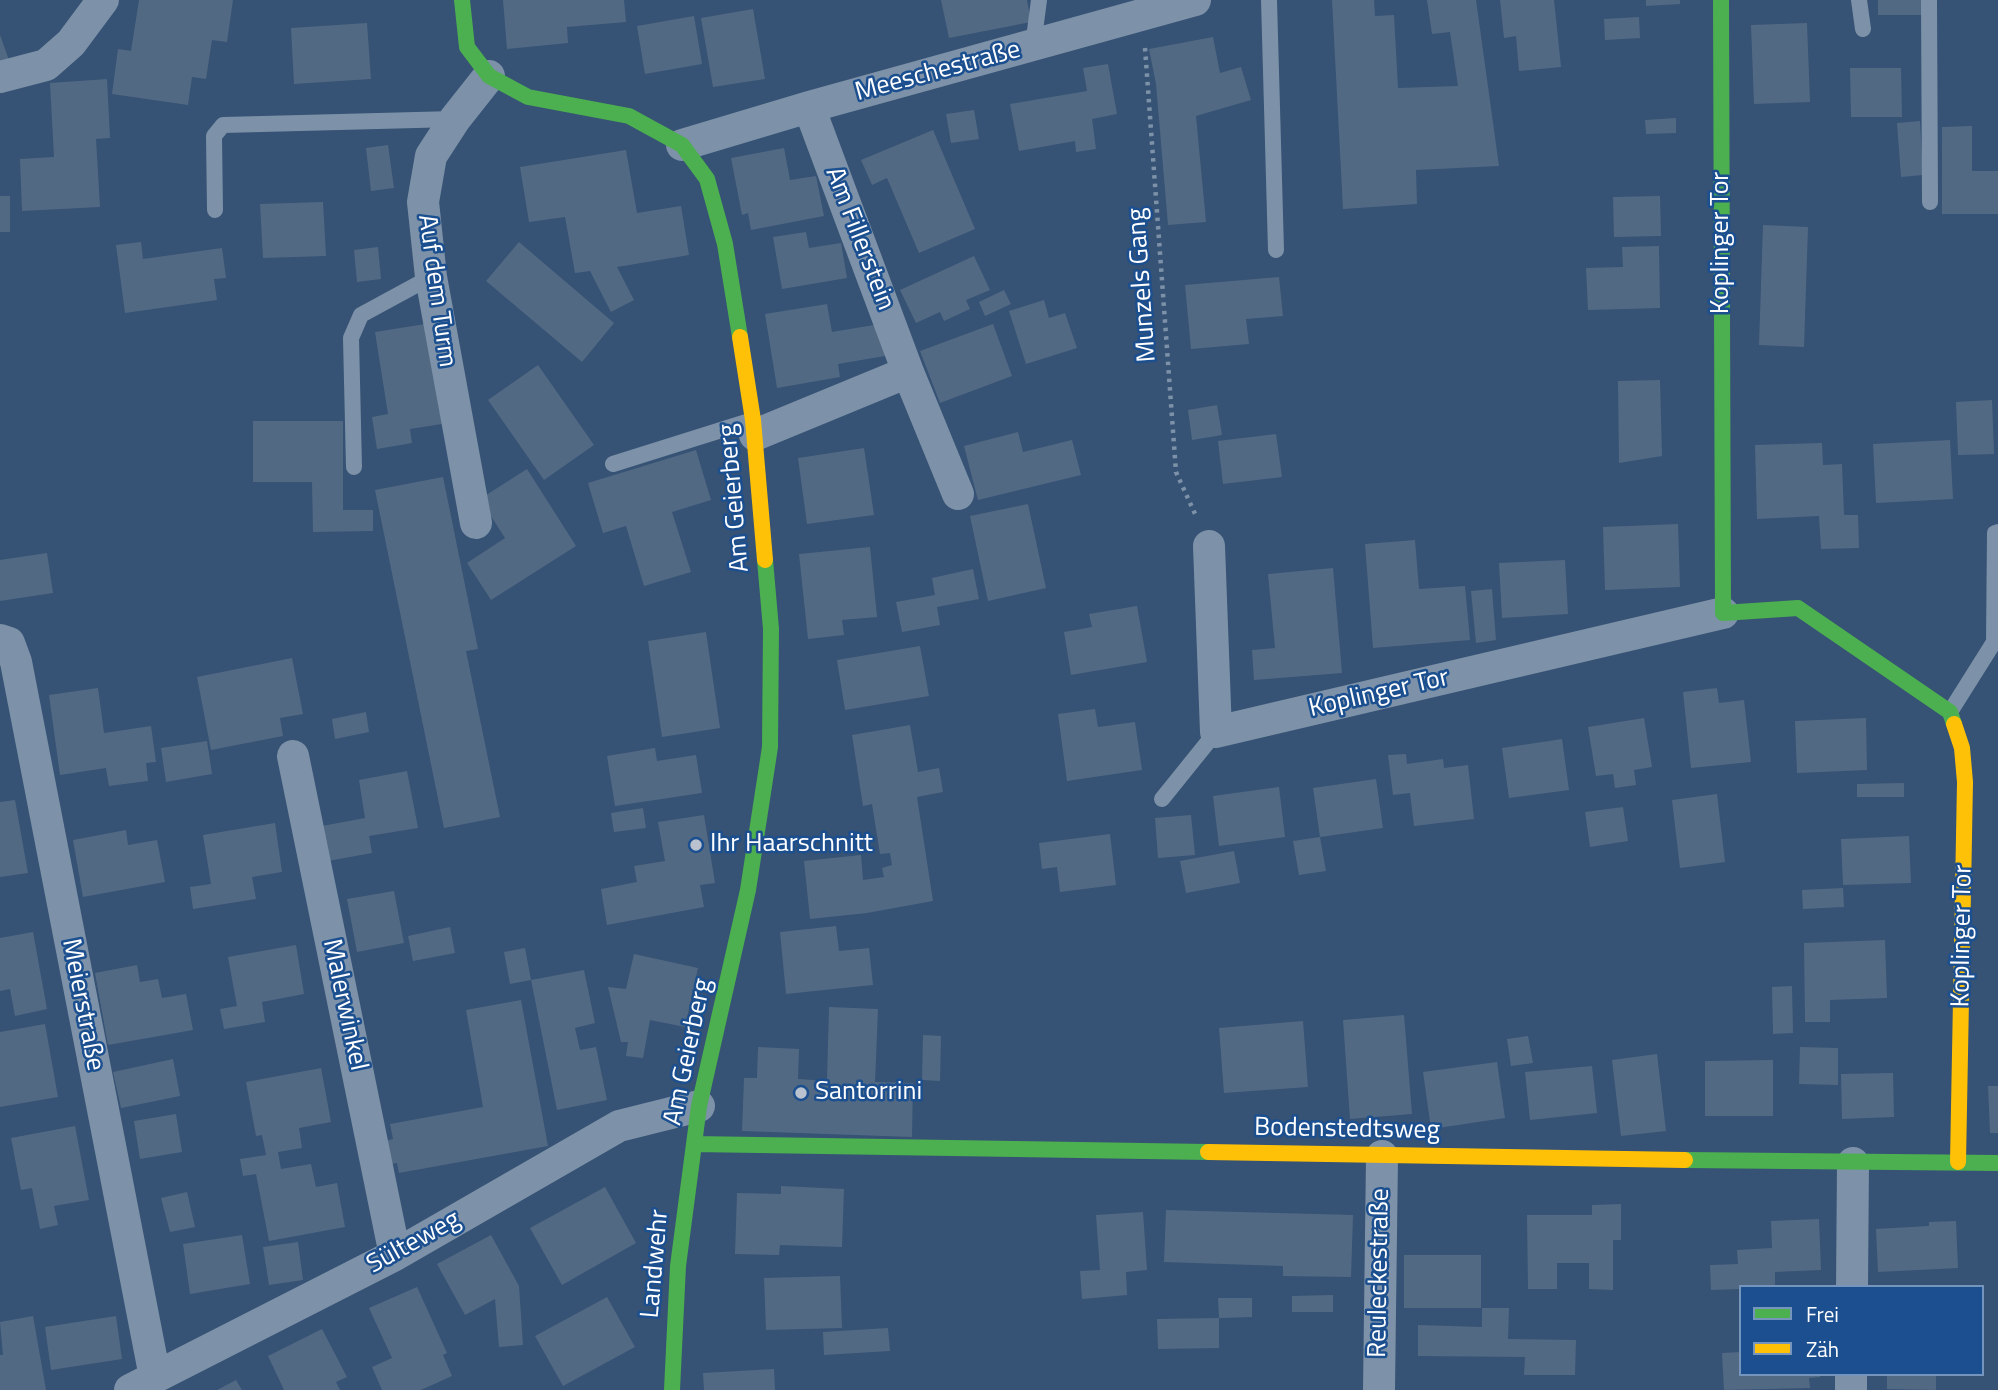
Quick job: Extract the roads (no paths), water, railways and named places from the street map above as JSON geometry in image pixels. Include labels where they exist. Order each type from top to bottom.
[{"type":"street","points":[[0,77],[46,65],[71,43],[103,0]]},
{"type":"street","name":"Am Geierberg","points":[[462,0],[467,47],[489,76],[528,97],[629,116],[682,145],[707,179],[725,244],[754,427],[771,629],[770,747],[748,890],[699,1106],[694,1144]]},
{"type":"street","name":"Meeschestraße","points":[[682,145],[1195,0]]},
{"type":"street","name":"Koplinger Tor","points":[[1721,0],[1723,613]]},
{"type":"street","name":"Auf dem Turm","points":[[476,523],[430,277],[424,202],[430,156],[489,76]]},
{"type":"street","name":"Am Fillerstein","points":[[809,107],[908,372],[958,494]]},
{"type":"street","points":[[754,427],[908,372]]},
{"type":"street","points":[[1209,546],[1216,732]]},
{"type":"street","name":"Koplinger Tor","points":[[1216,732],[1723,613],[1798,608],[1950,712],[1962,748],[1965,782],[1958,1162]]},
{"type":"street","name":"Meierstraße","points":[[0,640],[9,643],[16,662],[143,1384]]},
{"type":"street","name":"Malerwinkel","points":[[293,755],[394,1255]]},
{"type":"street","name":"Sülteweg","points":[[143,1384],[394,1255],[619,1126],[699,1106]]},
{"type":"street","name":"Bodenstedtsweg","points":[[694,1144],[1853,1163],[1998,1163]]},
{"type":"street","name":"Landwehr","points":[[672,1390],[678,1266],[694,1144]]},
{"type":"street","name":"Reuleckestraße","points":[[1379,1390],[1382,1156]]},
{"type":"street","points":[[1852,1285],[1853,1163]]},
{"type":"lane","points":[[1034,46],[1039,0]]},
{"type":"lane","points":[[1269,0],[1276,250]]},
{"type":"lane","points":[[1859,0],[1864,29]]},
{"type":"lane","points":[[1929,0],[1930,202]]},
{"type":"lane","points":[[215,210],[214,136],[223,125],[455,119]]},
{"type":"lane","points":[[354,467],[351,338],[361,316],[430,277]]},
{"type":"lane","points":[[613,464],[754,427]]},
{"type":"lane","points":[[1950,712],[1994,642],[1998,532]]},
{"type":"lane","points":[[1162,799],[1216,732]]},
{"type":"place","name":"Ihr Haarschnitt","points":[[696,845]]},
{"type":"place","name":"Santorrini","points":[[801,1093]]}]
